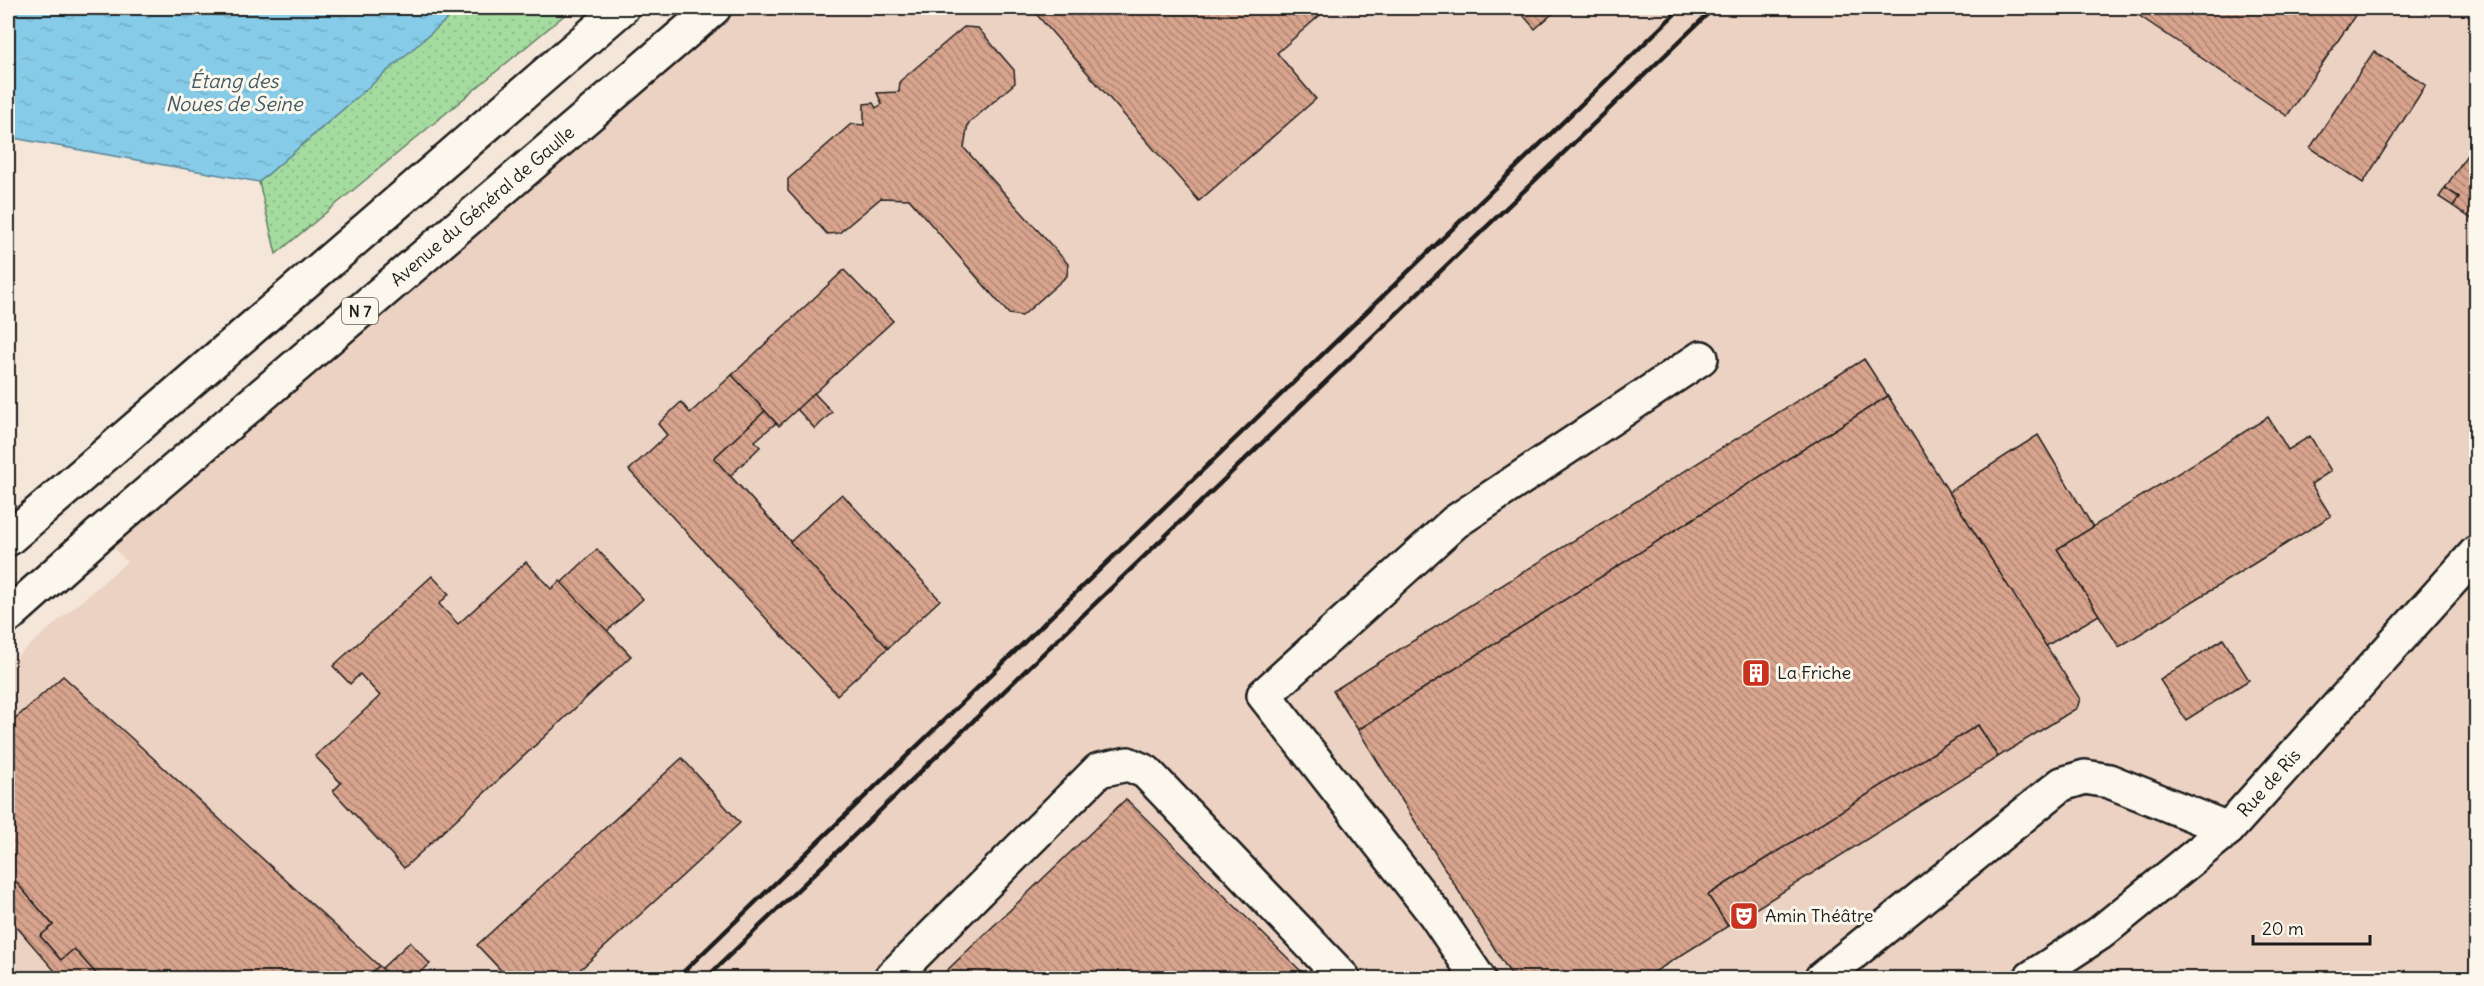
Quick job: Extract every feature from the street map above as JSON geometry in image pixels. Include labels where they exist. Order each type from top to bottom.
[{"type":"main road","points":[[8,539],[621,8]]},
{"type":"main road","name":"Avenue du Général de Gaulle","points":[[8,616],[110,525],[714,8]]},
{"type":"main road","points":[[1478,978],[1436,914],[1264,695],[1455,522],[1701,358]]},
{"type":"main road","name":"Rue de Ris","points":[[2031,978],[2100,933],[2228,829],[2476,552]]},
{"type":"main road","points":[[891,978],[1099,770],[1128,764],[1146,772],[1343,978]]},
{"type":"main road","points":[[1822,978],[2062,784],[2085,777],[2109,781],[2228,829]]},
{"type":"shaded area","points":[[714,8],[2476,8],[2476,978],[8,978],[8,664],[127,562],[101,533]]},
{"type":"green space","points":[[460,8],[573,8],[276,254],[259,182]]},
{"type":"water","name":"Étang des Noues de Seine","points":[[8,8],[460,8],[259,182],[8,137]]},
{"type":"building","points":[[1031,8],[1328,8],[1277,53],[1316,99],[1199,201]]},
{"type":"building","points":[[1517,8],[1559,8],[1535,29]]},
{"type":"building","points":[[2128,8],[2360,8],[2287,116]]},
{"type":"building","points":[[964,27],[978,28],[1014,70],[1015,83],[968,124],[964,148],[1068,264],[1067,276],[1022,316],[1009,314],[909,199],[881,198],[839,233],[827,234],[788,191],[788,179],[851,124],[864,125],[864,104],[873,103],[876,108],[882,104],[877,93],[899,92],[900,81]]},
{"type":"building","points":[[2374,51],[2426,85],[2363,183],[2310,148]]},
{"type":"building","points":[[2476,141],[2476,222],[2453,206],[2459,197],[2445,188]]},
{"type":"building","points":[[2445,188],[2459,197],[2453,206],[2439,197]]},
{"type":"building","points":[[844,270],[893,321],[779,426],[732,375]]},
{"type":"building","points":[[1864,359],[1888,396],[1358,730],[1333,691]]},
{"type":"building","points":[[732,375],[765,411],[714,458],[888,648],[837,695],[629,470],[667,435],[658,424],[681,402],[690,413]]},
{"type":"building","points":[[814,393],[832,412],[815,429],[797,409]]},
{"type":"building","name":"La Friche","points":[[1888,396],[2080,699],[2077,708],[1998,757],[1978,725],[1708,895],[1728,926],[1645,978],[1513,978],[1358,730]]},
{"type":"building","points":[[765,411],[776,423],[755,441],[760,447],[730,476],[714,458]]},
{"type":"building","points":[[2268,417],[2288,450],[2310,436],[2331,471],[2311,484],[2331,516],[2119,647],[2057,549]]},
{"type":"building","points":[[2038,435],[2093,527],[2057,549],[2099,615],[2046,646],[1949,492]]},
{"type":"building","points":[[842,494],[940,600],[888,648],[790,542]]},
{"type":"building","points":[[597,549],[643,599],[607,631],[561,583]]},
{"type":"building","points":[[526,562],[551,589],[560,581],[631,656],[404,868],[333,791],[341,783],[315,756],[380,696],[360,674],[350,684],[333,666],[432,576],[449,594],[439,604],[458,624]]},
{"type":"building","points":[[2223,639],[2249,680],[2186,720],[2160,680]]},
{"type":"building","points":[[63,676],[379,966],[365,978],[100,978],[74,949],[61,960],[40,936],[53,925],[8,873],[8,725]]},
{"type":"building","points":[[1978,725],[1998,757],[1728,926],[1708,895]]},
{"type":"building","points":[[682,758],[740,823],[571,978],[508,978],[477,945]]},
{"type":"building","points":[[1126,799],[1308,978],[939,978]]},
{"type":"building","points":[[8,873],[53,925],[40,936],[61,960],[74,949],[100,978],[61,978],[8,917]]},
{"type":"building","points":[[410,942],[430,964],[414,978],[392,978],[381,969]]},
{"type":"building","points":[[379,966],[392,978],[365,978]]},
{"type":"railway","points":[[677,978],[1681,8]]},
{"type":"railway","points":[[706,978],[1714,8]]},
{"type":"place","name":"La Friche","points":[[1756,673]]},
{"type":"place","name":"Amin Théâtre","points":[[1744,916]]}]
